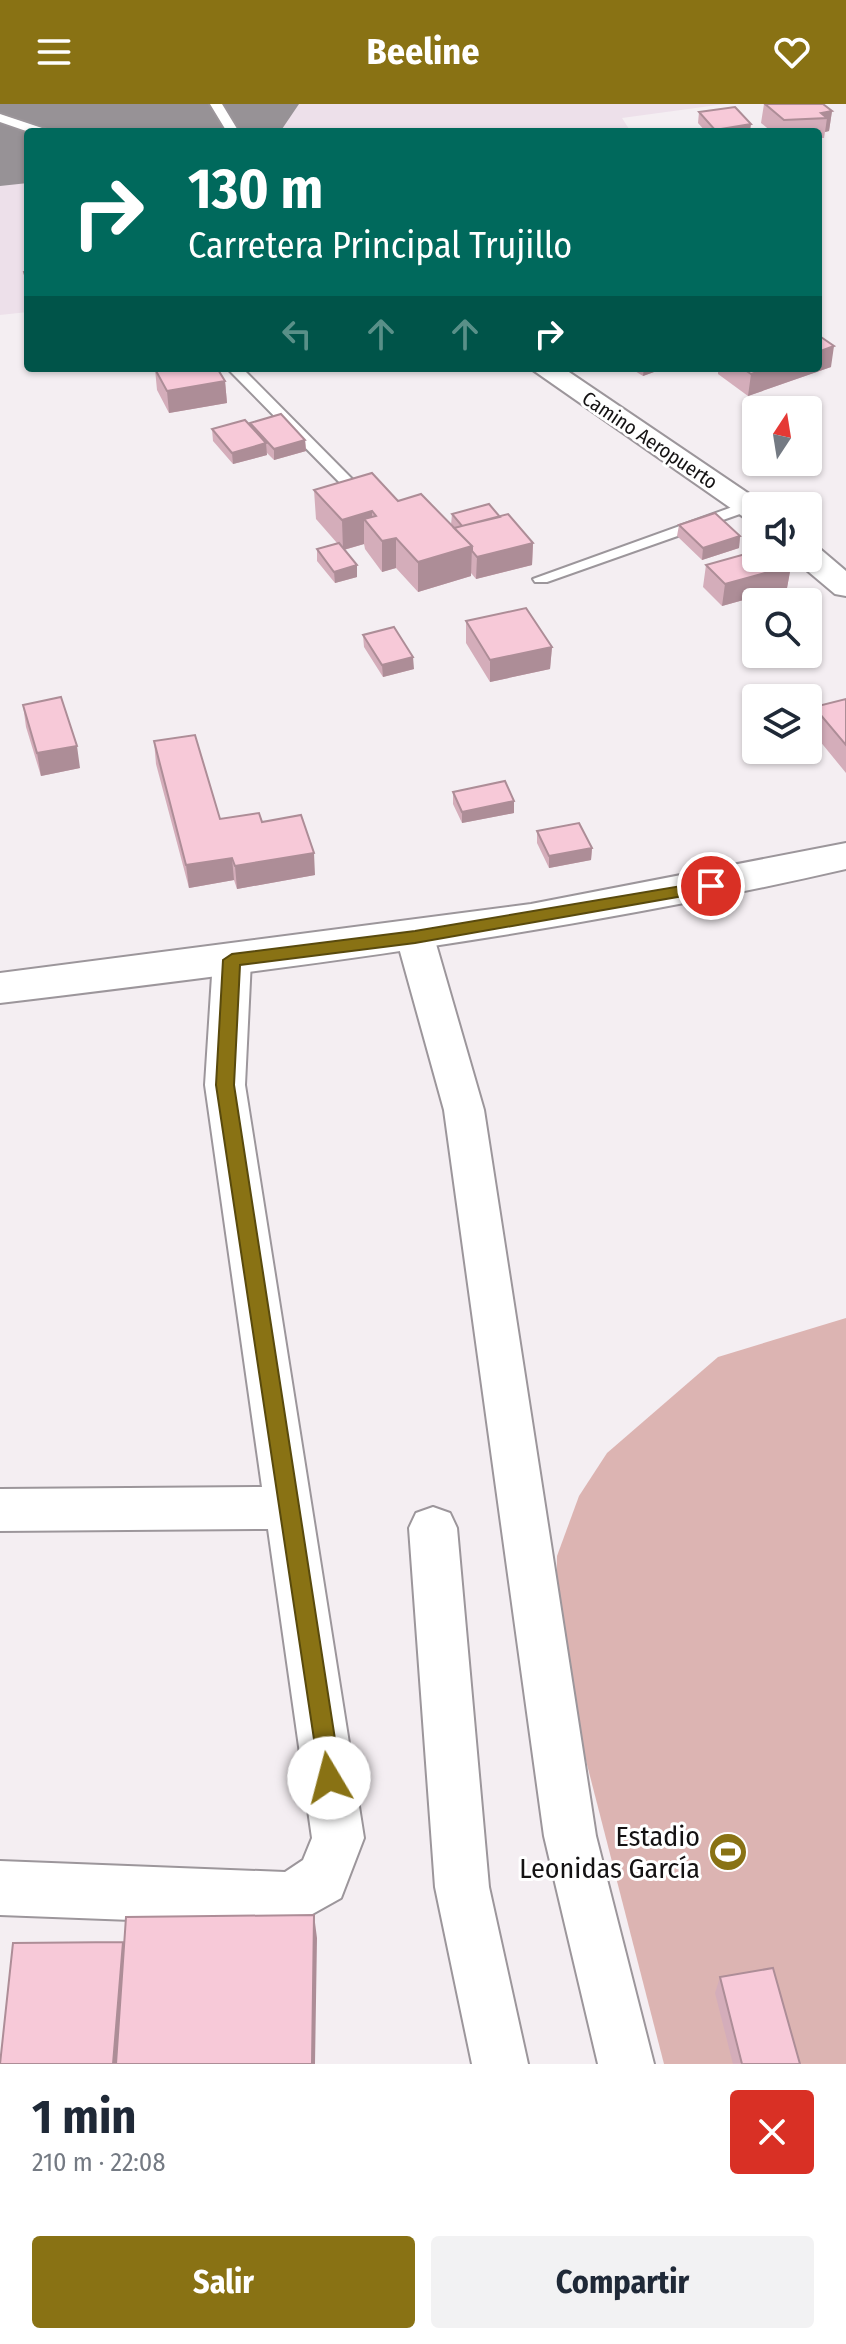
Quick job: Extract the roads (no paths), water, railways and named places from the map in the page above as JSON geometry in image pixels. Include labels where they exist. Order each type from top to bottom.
[{"type":"main road","points":[[0,988],[415,937],[740,881],[846,856]]},
{"type":"street","name":"Camino Aeropuerto","points":[[550,372],[742,502]]},
{"type":"street","points":[[822,567],[846,587]]},
{"type":"street","points":[[415,937],[464,1110],[570,1836],[626,2064]]},
{"type":"street","points":[[0,1888],[291,1899],[322,1879],[338,1838],[225,1085],[232,960]]},
{"type":"street","points":[[0,1510],[289,1508]]},
{"type":"street","points":[[433,1528],[462,1887],[500,2064]]},
{"type":"lane","points":[[216,104],[231,128]]},
{"type":"lane","points":[[0,118],[29,128]]},
{"type":"lane","points":[[238,372],[351,486]]},
{"type":"lane","points":[[541,579],[742,512]]},
{"type":"place","name":"Estadio Leonidas García","points":[[728,1852]]}]
